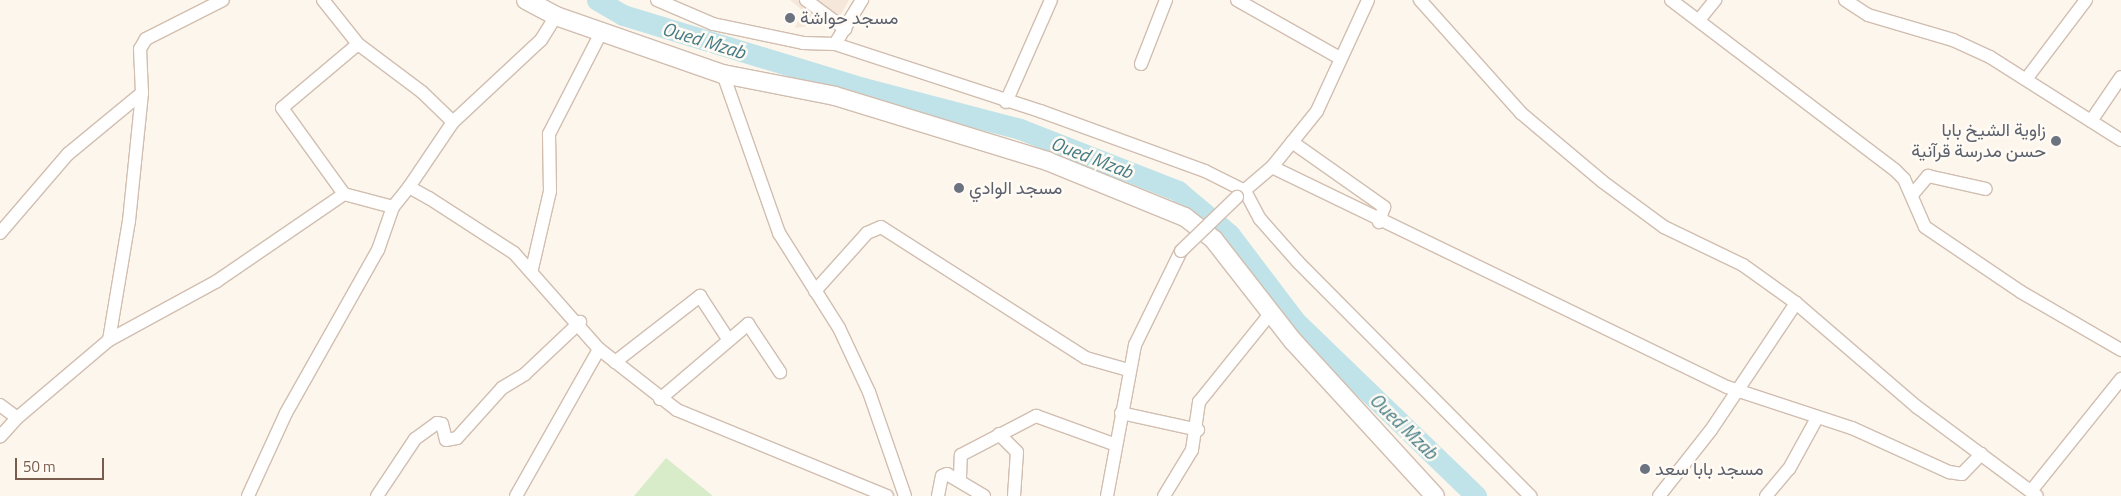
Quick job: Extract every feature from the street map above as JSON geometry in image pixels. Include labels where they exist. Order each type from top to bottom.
[{"type":"street","points":[[109,340],[125,255],[142,93],[139,60],[146,39],[207,4],[223,0]]},
{"type":"street","points":[[323,0],[358,44],[422,92],[453,122]]},
{"type":"street","points":[[526,0],[556,16],[723,74],[835,96],[1047,161],[1166,208],[1206,231],[1270,314],[1387,448],[1435,496]]},
{"type":"street","points":[[658,0],[713,24],[803,43],[835,44],[1205,171],[1241,194],[1298,262],[1530,496]]},
{"type":"street","points":[[806,0],[845,29]]},
{"type":"street","points":[[835,44],[862,0]]},
{"type":"street","points":[[1006,102],[1051,0]]},
{"type":"street","points":[[1141,64],[1166,0]]},
{"type":"street","points":[[1237,0],[1340,58]]},
{"type":"street","points":[[1107,496],[1128,370],[1144,322],[1181,251],[1272,167],[1324,101],[1340,58],[1368,0]]},
{"type":"street","points":[[1420,0],[1521,113],[1603,182],[1664,227],[1743,265],[1796,303],[1904,395],[2034,494],[2121,379]]},
{"type":"street","points":[[1671,0],[1700,20],[1895,170],[1912,196],[1925,227],[2021,292],[2121,350]]},
{"type":"street","points":[[1700,20],[1715,0]]},
{"type":"street","points":[[1846,0],[1868,15],[1953,40],[2026,78],[2121,140]]},
{"type":"street","points":[[2026,78],[2086,0]]},
{"type":"street","points":[[248,496],[286,413],[378,250],[393,207],[409,187],[453,122],[541,40],[556,16]]},
{"type":"street","points":[[532,269],[550,191],[549,134],[602,31]]},
{"type":"street","points":[[358,44],[282,108],[344,194],[393,207]]},
{"type":"street","points":[[723,74],[779,233],[839,328],[869,392],[905,496]]},
{"type":"street","points":[[2091,120],[2121,77]]},
{"type":"street","points":[[0,233],[68,154],[142,93]]},
{"type":"street","points":[[1292,142],[1384,207],[1379,222]]},
{"type":"street","points":[[1272,167],[1379,222],[1738,390],[1817,418],[1852,428],[1958,474],[1982,454]]},
{"type":"street","points":[[1912,196],[1928,176],[1986,189]]},
{"type":"street","points":[[409,187],[532,269],[580,322],[600,349],[660,399],[699,420],[870,493],[887,496]]},
{"type":"street","points":[[0,437],[17,418],[109,340],[217,281],[344,194]]},
{"type":"street","points":[[815,291],[866,233],[881,227],[1086,358],[1128,370]]},
{"type":"street","points":[[615,362],[700,296],[728,339]]},
{"type":"street","points":[[1659,496],[1738,390],[1796,303]]},
{"type":"street","points":[[1164,496],[1192,450],[1198,430],[1203,397],[1270,314]]},
{"type":"street","points":[[377,496],[415,439],[437,423],[442,424],[446,440],[457,438],[502,388],[524,374],[580,322]]},
{"type":"street","points":[[660,399],[728,339],[750,324],[780,372]]},
{"type":"street","points":[[516,496],[600,349]]},
{"type":"street","points":[[0,405],[17,418]]},
{"type":"street","points":[[1121,413],[1198,430]]},
{"type":"street","points":[[960,478],[958,458],[999,434],[1036,416],[1116,446]]},
{"type":"street","points":[[1766,496],[1789,469],[1817,418]]},
{"type":"street","points":[[999,434],[1017,452],[1014,496]]},
{"type":"street","points":[[938,496],[944,474],[960,478],[984,496]]},
{"type":"shaded area","points":[[790,0],[849,0],[837,22],[795,28],[802,10]]},
{"type":"green space","points":[[666,458],[713,496],[634,496]]},
{"type":"waterway","name":"Oued Mzab","points":[[597,0],[623,15],[863,88],[1020,129],[1178,191],[1230,235],[1295,321],[1476,496]]},
{"type":"place","name":"مسجد حواشة","points":[[790,18]]},
{"type":"place","name":"زاوية الشيخ بابا حسن مدرسة قرآنية","points":[[2056,141]]},
{"type":"place","name":"مسجد الوادي","points":[[959,188]]},
{"type":"place","name":"مسجد بابا سعد","points":[[1645,469]]}]
